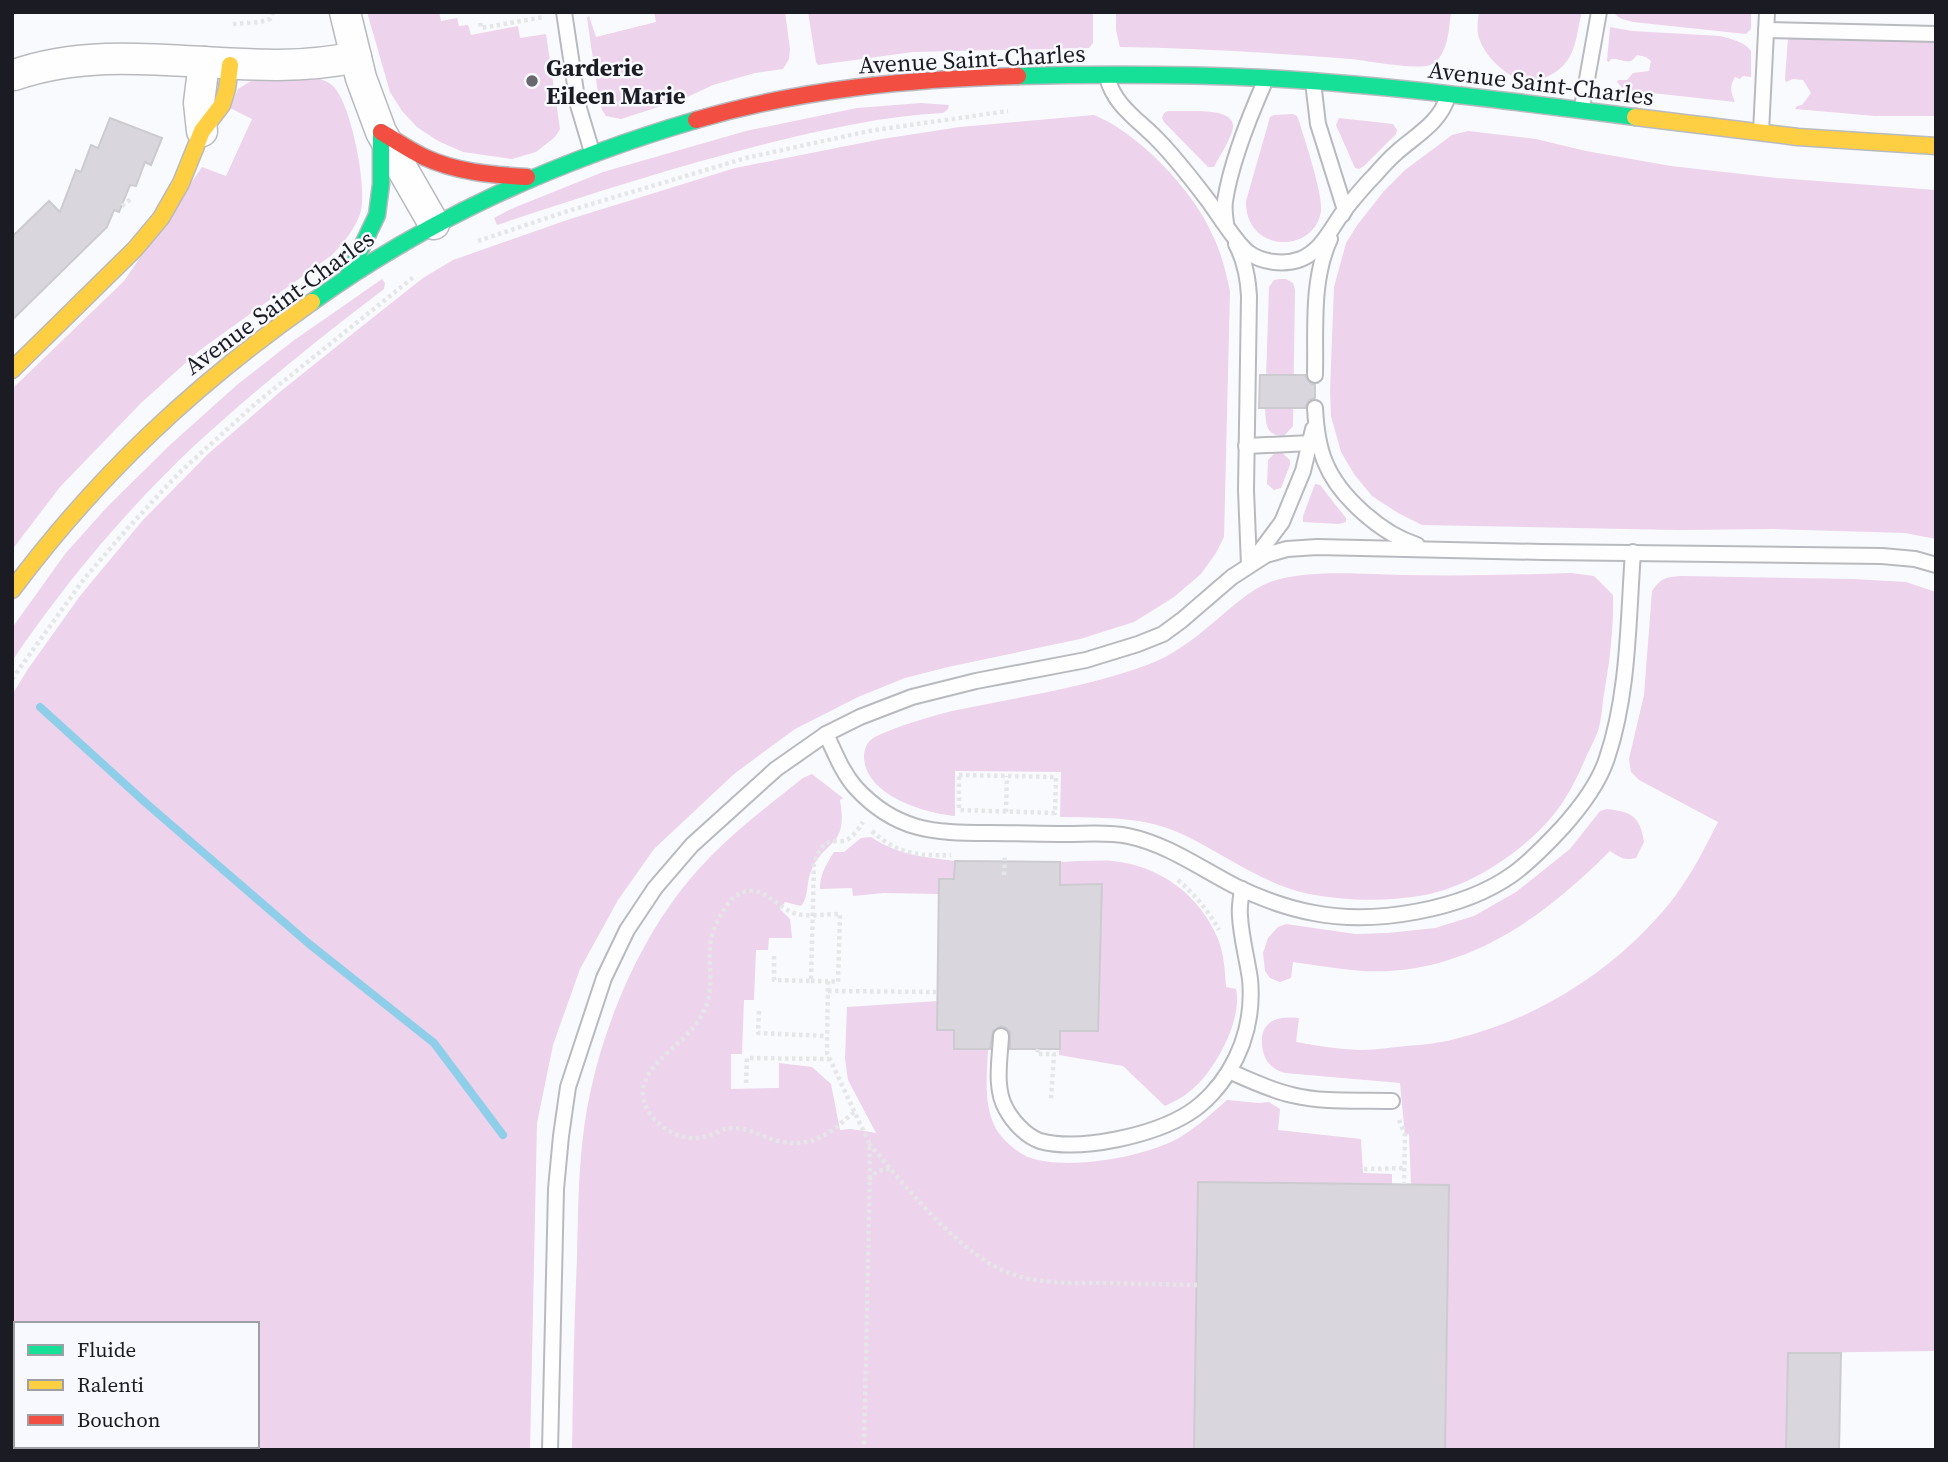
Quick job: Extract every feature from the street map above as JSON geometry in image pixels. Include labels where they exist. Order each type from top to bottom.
[{"type":"street","points":[[345,12],[367,95],[382,131],[434,224]]},
{"type":"street","points":[[13,75],[44,67],[93,60],[138,58],[217,63],[317,64],[356,57]]},
{"type":"street","points":[[12,370],[150,233],[161,218],[181,183],[202,131],[199,103],[217,63]]},
{"type":"street","name":"Avenue Saint-Charles","points":[[12,590],[68,517],[115,466],[165,418],[271,330],[348,276],[434,224],[531,177],[593,153],[739,108],[885,83],[958,78],[1055,74],[1267,78],[1449,94],[1807,138],[1933,145]]},
{"type":"street","points":[[382,131],[417,153],[444,164],[476,173],[531,177]]},
{"type":"street","points":[[348,276],[377,215],[382,131]]},
{"type":"lane","points":[[564,12],[578,105],[593,153]]},
{"type":"lane","points":[[1582,111],[1599,12]]},
{"type":"lane","points":[[1761,133],[1767,12]]},
{"type":"lane","points":[[1766,30],[1936,34]]},
{"type":"lane","points":[[1107,75],[1110,89],[1120,104],[1185,170],[1249,253],[1266,261],[1281,262],[1300,259],[1315,250],[1380,170],[1436,120],[1444,109],[1449,94]]},
{"type":"lane","points":[[1249,565],[1246,446],[1248,276],[1243,258],[1226,224],[1224,203],[1255,104],[1267,78]]},
{"type":"lane","points":[[1313,81],[1318,124],[1345,210],[1324,256],[1320,276],[1315,375]]},
{"type":"lane","points":[[1249,565],[1282,522],[1303,471],[1311,443],[1314,408],[1319,444],[1326,465],[1342,489],[1368,517],[1390,533],[1432,550]]},
{"type":"lane","points":[[1246,446],[1311,443]]},
{"type":"lane","points":[[550,1450],[556,1189],[561,1136],[568,1087],[604,978],[627,930],[656,888],[692,845],[776,769],[826,734],[860,717],[912,697],[975,681],[1086,660],[1163,634],[1249,565],[1266,555],[1287,549],[1317,547],[1882,555],[1936,565]]},
{"type":"lane","points":[[826,734],[855,787],[876,807],[898,821],[920,829],[946,833],[1127,835],[1188,859],[1242,889],[1274,903],[1316,914],[1362,916],[1436,908],[1474,895],[1512,874],[1545,846],[1575,813],[1595,784],[1607,760],[1619,705],[1633,552]]},
{"type":"lane","points":[[1002,1036],[999,1089],[1004,1107],[1014,1122],[1038,1140],[1079,1143],[1127,1138],[1163,1126],[1190,1112],[1212,1094],[1229,1070],[1248,1029],[1251,1001],[1240,913],[1242,889]]},
{"type":"lane","points":[[1229,1070],[1265,1087],[1291,1095],[1317,1099],[1392,1101]]},
{"type":"path","points":[[233,24],[270,19],[273,12]]},
{"type":"path","points":[[480,23],[481,28],[548,15]]},
{"type":"path","points":[[468,245],[565,212],[746,158],[869,131],[1009,111]]},
{"type":"path","points":[[122,206],[133,197]]},
{"type":"path","points":[[12,679],[83,579],[179,473],[255,404],[424,270]]},
{"type":"path","points":[[959,775],[1007,776],[1056,778],[1055,813],[959,810],[959,775]]},
{"type":"path","points":[[1006,812],[1007,776]]},
{"type":"path","points":[[854,812],[882,840],[900,850],[917,855],[952,856]]},
{"type":"path","points":[[811,981],[814,864],[824,844],[843,842],[852,836],[863,822]]},
{"type":"path","points":[[1004,875],[1005,855],[1014,855]]},
{"type":"path","points":[[1173,876],[1195,895],[1225,940]]},
{"type":"path","points":[[774,956],[774,980],[838,982],[840,914],[797,914],[768,895],[751,891],[735,896],[725,907],[715,926],[710,945],[709,997],[700,1019],[652,1069],[644,1084],[644,1100],[650,1114],[662,1127],[675,1135],[706,1137],[729,1126],[750,1130],[777,1141],[802,1144],[833,1130],[854,1112]]},
{"type":"path","points":[[828,981],[827,1053],[869,1143],[943,1226],[976,1254],[1014,1275],[1037,1280],[1062,1283],[1197,1285]]},
{"type":"path","points":[[828,992],[938,992]]},
{"type":"path","points":[[759,1011],[758,1033],[826,1036]]},
{"type":"path","points":[[1038,1049],[1037,1054],[1054,1054],[1051,1099]]},
{"type":"path","points":[[746,1083],[747,1058],[830,1059]]},
{"type":"path","points":[[1404,1184],[1405,1135]]},
{"type":"path","points":[[864,1450],[869,1143]]},
{"type":"path","points":[[1364,1169],[1404,1168]]},
{"type":"path","points":[[869,1180],[883,1169],[891,1169]]},
{"type":"shaded area","points":[[367,12],[439,12],[441,21],[457,18],[459,26],[468,25],[471,35],[518,26],[520,38],[546,34],[560,129],[555,137],[536,152],[512,159],[463,152],[438,141],[417,127],[402,111],[390,92]]},
{"type":"shaded area","points":[[654,12],[785,12],[789,59],[783,69],[755,73],[713,85],[683,99],[621,119],[606,116],[599,100],[587,18],[589,16],[596,37],[656,22]]},
{"type":"shaded area","points":[[808,12],[1093,12],[1093,43],[1089,48],[913,52],[818,65]]},
{"type":"shaded area","points":[[1116,12],[1451,12],[1441,56],[1430,65],[1414,66],[1293,55],[1120,47]]},
{"type":"shaded area","points":[[1479,12],[1582,12],[1575,44],[1567,61],[1548,76],[1524,80],[1510,75],[1487,54],[1478,34]]},
{"type":"shaded area","points":[[1614,12],[1751,12],[1751,29],[1746,34],[1633,22],[1619,18]]},
{"type":"shaded area","points":[[1610,27],[1632,31],[1720,36],[1733,40],[1751,51],[1751,77],[1735,77],[1731,90],[1735,102],[1624,90],[1618,80],[1627,80],[1633,73],[1649,71],[1651,61],[1637,55],[1629,61],[1607,61]]},
{"type":"shaded area","points":[[1788,38],[1936,41],[1936,116],[1875,116],[1795,109],[1802,105],[1811,93],[1803,80],[1793,79],[1786,82]]},
{"type":"shaded area","points":[[314,77],[326,81],[340,95],[356,145],[362,198],[361,210],[353,228],[332,255],[200,350],[141,403],[60,487],[12,550],[12,389],[124,281],[202,167],[226,176],[252,119],[230,108],[238,89],[251,81]]},
{"type":"shaded area","points":[[921,103],[949,105],[943,113],[855,124],[735,152],[632,181],[497,225],[494,218],[603,172],[746,131],[857,108]]},
{"type":"shaded area","points":[[1168,111],[1217,113],[1231,120],[1231,135],[1214,167],[1208,167],[1164,122],[1162,118]]},
{"type":"shaded area","points":[[1293,114],[1299,121],[1313,167],[1321,211],[1316,225],[1307,235],[1294,241],[1281,242],[1268,239],[1256,231],[1249,218],[1246,201],[1270,117]]},
{"type":"shaded area","points":[[1094,115],[1112,124],[1147,150],[1180,184],[1194,202],[1214,238],[1230,291],[1224,537],[1216,553],[1201,574],[1174,597],[1134,622],[1080,639],[905,678],[858,697],[795,729],[734,774],[654,849],[618,900],[580,969],[553,1045],[537,1123],[530,1450],[12,1450],[12,695],[28,669],[80,596],[143,520],[209,453],[281,391],[423,278],[453,260],[567,220],[735,168],[882,139],[960,127]]},
{"type":"shaded area","points":[[1339,118],[1393,124],[1397,130],[1359,169],[1355,168],[1336,125]]},
{"type":"shaded area","points":[[1468,131],[1536,139],[1671,166],[1777,178],[1936,190],[1936,539],[1905,533],[1773,529],[1422,525],[1372,496],[1341,452],[1331,416],[1334,287],[1346,243],[1384,191],[1405,170],[1452,135]]},
{"type":"shaded area","points":[[382,279],[385,283],[384,289],[311,345],[241,404],[145,495],[53,603],[12,661],[12,628],[65,554],[107,507],[171,444],[238,384],[293,341]]},
{"type":"shaded area","points":[[1286,279],[1293,283],[1295,290],[1293,426],[1284,436],[1270,431],[1266,423],[1265,408],[1269,287],[1274,280]]},
{"type":"shaded area","points":[[1281,452],[1290,460],[1290,465],[1281,488],[1274,490],[1267,484],[1268,460],[1275,453]]},
{"type":"shaded area","points":[[1315,484],[1320,485],[1346,518],[1346,522],[1303,522]]},
{"type":"shaded area","points":[[1356,573],[1571,573],[1594,576],[1613,595],[1611,648],[1597,734],[1566,797],[1538,832],[1493,867],[1442,891],[1396,899],[1367,900],[1309,894],[1274,883],[1162,826],[1118,819],[1060,817],[1061,772],[955,771],[955,816],[928,811],[898,800],[874,782],[867,770],[865,750],[868,743],[877,736],[952,711],[1075,686],[1147,665],[1199,635],[1253,591],[1280,579]]},
{"type":"shaded area","points":[[1681,576],[1906,582],[1936,592],[1936,1351],[1788,1353],[1786,1450],[1445,1450],[1411,1185],[1409,1134],[1405,1135],[1400,1083],[1285,1073],[1275,1069],[1266,1060],[1262,1037],[1267,1025],[1272,1021],[1299,1018],[1296,1042],[1328,1047],[1369,1050],[1455,1039],[1516,1019],[1573,989],[1648,928],[1683,885],[1718,822],[1639,780],[1631,772],[1629,759],[1644,695],[1652,591],[1664,579]]},
{"type":"shaded area","points":[[812,774],[843,798],[840,800],[841,828],[833,843],[815,863],[801,906],[785,902],[780,909],[790,919],[792,938],[769,938],[768,950],[756,950],[754,1000],[744,1000],[742,1054],[731,1054],[731,1089],[779,1088],[779,1063],[812,1067],[831,1084],[840,1130],[876,1133],[848,1080],[845,1059],[847,1007],[938,1001],[937,1030],[954,1030],[988,1049],[987,1090],[992,1120],[1006,1141],[1028,1157],[1043,1161],[1080,1163],[1139,1153],[1179,1138],[1227,1100],[1269,1102],[1280,1109],[1278,1130],[1361,1139],[1363,1173],[1392,1174],[1392,1184],[1198,1182],[1194,1450],[572,1450],[580,1167],[595,1073],[616,1007],[663,915],[695,873],[739,830],[803,778]]},
{"type":"shaded area","points":[[1607,809],[1629,814],[1640,826],[1644,842],[1636,858],[1625,859],[1610,851],[1557,899],[1499,938],[1434,964],[1399,970],[1362,971],[1293,962],[1291,978],[1280,982],[1270,978],[1265,971],[1263,953],[1268,938],[1278,927],[1286,924],[1355,934],[1388,933],[1435,928],[1474,916],[1516,892],[1570,849],[1600,811]]},
{"type":"shaded area","points":[[871,837],[901,851],[955,861],[954,879],[939,879],[939,894],[884,893],[853,896],[852,888],[820,889],[822,874],[834,852],[844,852],[861,838]]},
{"type":"shaded area","points":[[1109,861],[1147,869],[1176,885],[1189,896],[1201,909],[1218,939],[1226,987],[1236,989],[1237,1002],[1231,1030],[1217,1059],[1189,1092],[1165,1106],[1123,1066],[1059,1055],[1060,1031],[1098,1031],[1102,884],[1060,885],[1060,862]]},
{"type":"building","points":[[110,118],[162,138],[151,165],[145,162],[136,186],[130,185],[119,212],[114,210],[107,227],[12,320],[12,237],[49,201],[60,212],[76,170],[81,172],[91,145],[98,148]]},
{"type":"building","points":[[1260,375],[1305,375],[1310,383],[1315,385],[1315,398],[1309,400],[1305,408],[1259,408]]},
{"type":"building","points":[[955,861],[1060,862],[1060,885],[1102,884],[1098,1031],[1060,1031],[1060,1049],[1010,1049],[1010,1032],[1001,1026],[993,1031],[990,1049],[954,1049],[954,1030],[937,1030],[939,879],[954,879]]},
{"type":"building","points":[[1198,1182],[1449,1185],[1445,1450],[1194,1450]]},
{"type":"building","points":[[1788,1353],[1841,1353],[1839,1450],[1786,1450]]},
{"type":"waterway","points":[[40,707],[308,943],[434,1043],[503,1135]]},
{"type":"traffic: fast","points":[[1018,76],[1172,75],[1310,81],[1450,94],[1635,117]]},
{"type":"traffic: fast","points":[[312,302],[403,243],[496,194],[594,154],[696,120]]},
{"type":"traffic: fast","points":[[348,276],[377,215],[381,184],[381,132]]},
{"type":"traffic: slow","points":[[12,370],[135,249],[161,218],[181,183],[202,131],[222,105],[230,65]]},
{"type":"traffic: slow","points":[[1635,117],[1798,137],[1936,146]]},
{"type":"traffic: slow","points":[[12,590],[79,508],[150,434],[228,366],[312,302]]},
{"type":"traffic: jam","points":[[696,120],[775,100],[816,93],[896,83],[1018,76]]},
{"type":"traffic: jam","points":[[381,132],[436,162],[487,174],[527,177]]},
{"type":"place","name":"Garderie Eileen Marie","points":[[532,81]]}]
